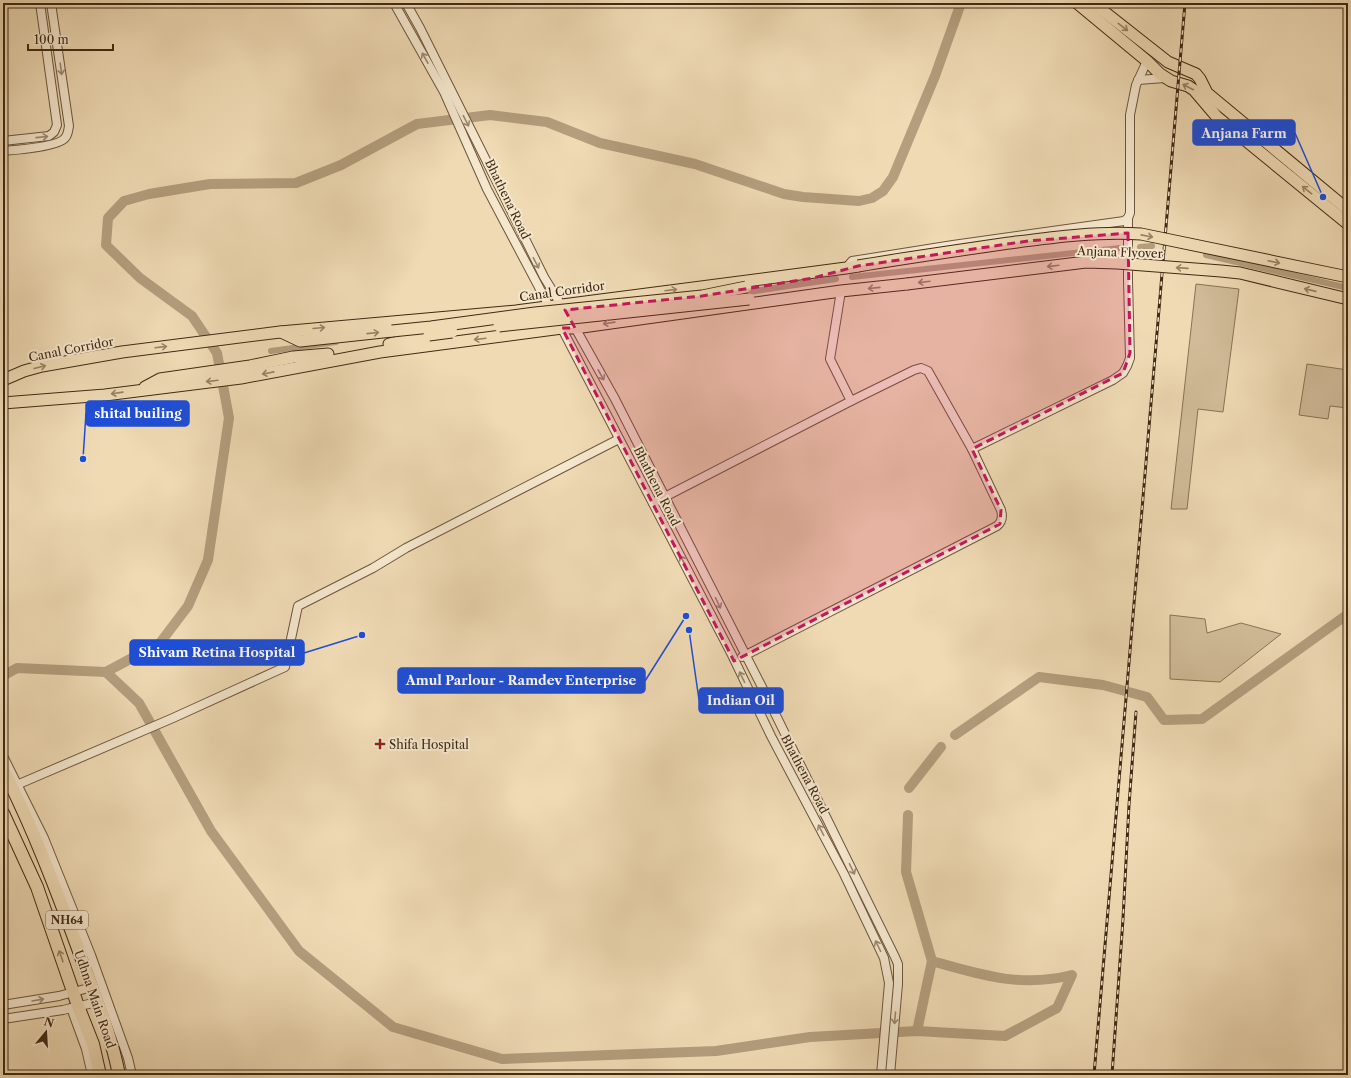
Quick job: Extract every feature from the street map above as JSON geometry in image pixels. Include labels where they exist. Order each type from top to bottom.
[{"type":"highway","name":"Udhna Main Road","points":[[3,769],[15,786],[52,879],[92,987],[119,1075]]},
{"type":"highway","name":"NH64","points":[[3,813],[37,887],[73,993],[75,1007],[93,1044],[100,1075]]},
{"type":"main road","points":[[1077,3],[1147,61],[1165,78],[1188,86],[1194,90],[1217,117],[1348,224]]},
{"type":"main road","points":[[1093,3],[1168,62],[1196,74],[1207,93],[1348,210]]},
{"type":"main road","name":"Anjana Flyover","points":[[846,268],[1028,241],[1092,234],[1123,233],[1141,234],[1348,277]]},
{"type":"main road","name":"Anjana Flyover","points":[[837,292],[1086,262],[1118,263],[1240,273],[1348,299]]},
{"type":"main road","name":"Canal Corridor","points":[[3,380],[24,371],[42,366],[122,352],[280,332],[516,311],[846,268]]},
{"type":"main road","points":[[280,332],[300,341],[431,327],[543,312],[702,296],[746,287],[813,278],[834,270]]},
{"type":"main road","points":[[240,373],[293,357],[319,356],[384,346],[429,336],[539,321],[815,291],[837,292]]},
{"type":"main road","points":[[3,403],[105,395],[138,390],[183,380],[291,368],[380,352],[562,328],[575,328],[837,292]]},
{"type":"main road","points":[[291,368],[293,357]]},
{"type":"street","points":[[3,141],[49,136],[54,132],[57,125],[40,3]]},
{"type":"street","points":[[3,151],[45,146],[61,142],[65,139],[68,133],[69,126],[51,3]]},
{"type":"street","name":"Bhathena Road","points":[[394,3],[482,152],[544,277],[615,399],[808,778],[892,949],[898,964],[898,984],[890,1075]]},
{"type":"street","points":[[406,3],[447,91]]},
{"type":"street","points":[[972,450],[1113,380],[1123,373],[1127,366],[1130,353],[1128,218],[1130,207],[1130,115],[1138,80],[1147,61]]},
{"type":"street","points":[[1138,80],[1165,78]]},
{"type":"street","name":"Bhathena Road","points":[[447,91],[488,189],[653,503],[771,736],[844,874],[884,958],[889,983],[881,1075]]},
{"type":"street","points":[[846,268],[852,261],[953,245],[1120,223],[1124,222],[1128,218]]},
{"type":"street","points":[[837,292],[830,358],[851,400]]},
{"type":"street","points":[[653,503],[851,400],[921,368],[928,371],[972,450],[1001,510],[1002,518],[1000,524],[734,661]]},
{"type":"street","points":[[15,786],[173,718],[285,667],[298,606],[373,568],[406,548],[619,439]]},
{"type":"street","points":[[3,756],[15,786],[44,838],[91,955],[123,1044],[132,1075]]},
{"type":"street","points":[[3,1005],[23,1003],[73,993],[92,987]]},
{"type":"street","points":[[3,1019],[97,1002]]},
{"type":"street","points":[[75,1007],[92,1075]]},
{"type":"highlighted area","points":[[1128,233],[1130,353],[1123,373],[972,449],[1001,510],[1000,524],[734,661],[562,328],[575,328],[565,310],[702,296],[813,278],[858,266],[1028,241]]},
{"type":"shaded area","points":[[1196,284],[1239,289],[1223,412],[1198,409],[1187,509],[1171,509]]},
{"type":"shaded area","points":[[1307,364],[1348,370],[1348,408],[1330,406],[1328,419],[1299,415]]},
{"type":"shaded area","points":[[1170,615],[1205,619],[1207,633],[1241,623],[1281,634],[1220,682],[1170,679]]},
{"type":"waterway","points":[[106,672],[160,643],[188,606],[208,560],[229,418],[217,353],[192,316],[140,278],[106,245],[108,218],[124,201],[149,194],[210,184],[296,183],[341,165],[417,124],[490,115],[547,122],[600,143],[695,164],[784,194],[803,197],[859,201],[872,198],[883,191],[893,177],[935,76],[961,3]]},
{"type":"waterway","points":[[1140,247],[1152,246]]},
{"type":"waterway","points":[[852,277],[1120,248]]},
{"type":"waterway","points":[[1206,255],[1348,288]]},
{"type":"waterway","points":[[741,293],[836,279]]},
{"type":"waterway","points":[[271,351],[336,342]]},
{"type":"waterway","points":[[955,735],[1039,677],[1103,685],[1147,697],[1164,720],[1202,719],[1348,614]]},
{"type":"waterway","points":[[3,676],[17,668],[106,672],[139,703],[211,831],[299,951],[393,1027],[502,1059],[716,1051],[810,1037],[917,1031],[1005,1036],[1057,1008],[1072,975],[1053,979],[1018,980],[984,975],[932,961],[906,872],[908,815]]},
{"type":"waterway","points":[[909,788],[941,747]]},
{"type":"waterway","points":[[917,1031],[932,961]]},
{"type":"railway","points":[[1094,1075],[1185,3]]},
{"type":"railway","points":[[1112,1075],[1136,712]]},
{"type":"place","name":"Anjana Farm","points":[[1323,197]]},
{"type":"place","name":"shital builing","points":[[83,459]]},
{"type":"place","name":"Amul Parlour - Ramdev Enterprise","points":[[686,616]]},
{"type":"place","name":"Indian Oil","points":[[689,630]]},
{"type":"place","name":"Shivam Retina Hospital","points":[[362,635]]},
{"type":"place","name":"Shifa Hospital","points":[[380,744]]}]
